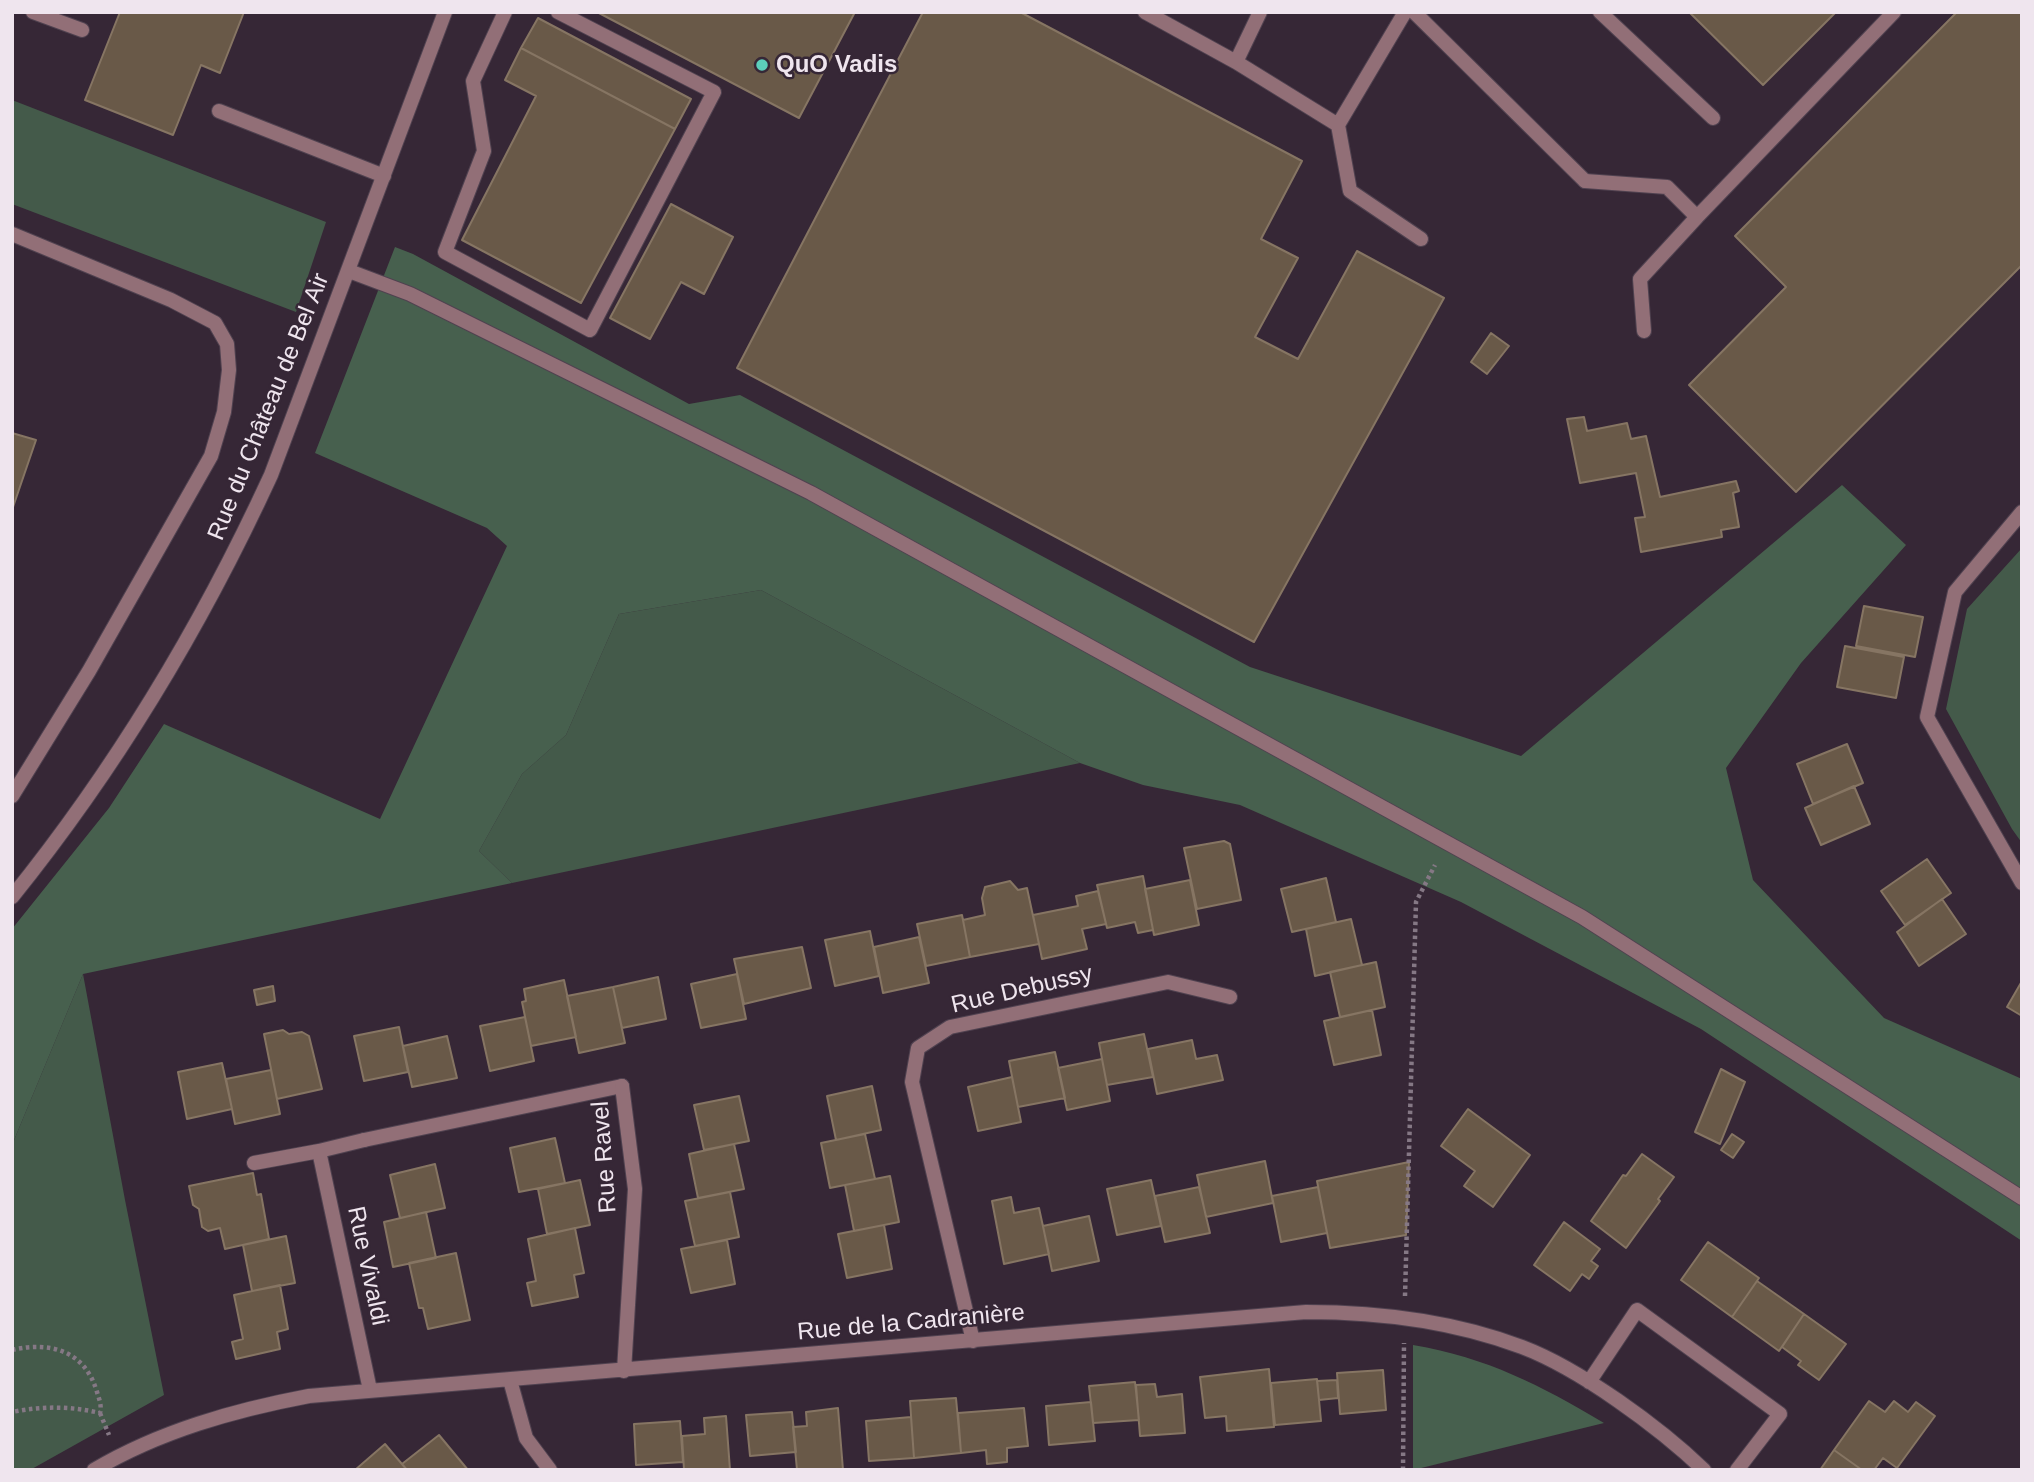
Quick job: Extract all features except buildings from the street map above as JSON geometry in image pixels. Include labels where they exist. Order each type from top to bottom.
[{"type":"street","points":[[33,12],[82,30]]},
{"type":"street","name":"Rue du Château de Bel Air","points":[[12,897],[47,853],[144,711],[198,620],[240,541],[271,475],[446,12]]},
{"type":"street","points":[[505,12],[473,80],[484,151],[444,252],[590,330],[714,92],[558,12]]},
{"type":"street","points":[[1145,12],[1236,62],[1338,125]]},
{"type":"street","points":[[1236,62],[1260,12]]},
{"type":"street","points":[[1405,12],[1338,125],[1350,191],[1421,239]]},
{"type":"street","points":[[1414,12],[1585,181],[1667,187],[1696,218]]},
{"type":"street","points":[[1600,12],[1713,118]]},
{"type":"street","points":[[1644,331],[1640,279],[1894,12]]},
{"type":"street","points":[[219,111],[384,176]]},
{"type":"street","points":[[12,234],[171,300],[215,323],[227,344],[229,370],[224,412],[211,456],[89,671],[12,796]]},
{"type":"street","points":[[349,271],[410,294],[811,493],[1447,842],[1582,917],[2022,1198]]},
{"type":"street","points":[[2022,512],[1955,592],[1927,717],[2022,883]]},
{"type":"street","name":"Rue Debussy","points":[[973,1341],[912,1082],[918,1048],[950,1027],[1168,982],[1230,997]]},
{"type":"street","name":"Rue Ravel","points":[[319,1151],[622,1086],[635,1189],[624,1371]]},
{"type":"street","points":[[254,1163],[319,1151]]},
{"type":"street","name":"Rue Vivaldi","points":[[319,1151],[370,1390]]},
{"type":"street","points":[[1590,1382],[1637,1310],[1780,1413],[1737,1470]]},
{"type":"street","name":"Rue de la Cadranière","points":[[93,1470],[170,1434],[219,1417],[309,1396],[1306,1312],[1354,1312],[1405,1318],[1460,1329],[1523,1348],[1590,1382],[1667,1437],[1704,1470]]},
{"type":"street","points":[[509,1380],[526,1438],[550,1470]]},
{"type":"path","points":[[1403,1470],[1416,902],[1447,842]]},
{"type":"path","points":[[12,1350],[50,1348],[76,1357],[94,1382],[102,1408],[100,1413],[79,1408],[12,1412]]},
{"type":"green space","points":[[12,100],[326,222],[296,312],[12,204]]},
{"type":"green space","points":[[395,247],[413,254],[689,404],[740,395],[1250,667],[1521,756],[1842,485],[1906,545],[1801,663],[1726,768],[1753,880],[1884,1018],[2022,1079],[2022,1241],[1701,1029],[1461,902],[1240,805],[1143,785],[1080,763],[761,590],[619,614],[566,735],[522,774],[479,851],[512,883],[83,974],[12,1145],[12,929],[109,808],[164,724],[380,819],[507,546],[487,528],[315,453]]},
{"type":"green space","points":[[2022,548],[2022,843],[1946,709],[1967,609]]},
{"type":"green space","points":[[761,590],[1080,763],[512,883],[479,851],[522,774],[566,735],[619,614]]},
{"type":"green space","points":[[83,974],[164,1395],[30,1470],[12,1470],[12,1145]]},
{"type":"green space","points":[[1413,1345],[1490,1365],[1535,1385],[1604,1423],[1413,1470]]},
{"type":"place","name":"QuO Vadis","points":[[762,65]]}]
